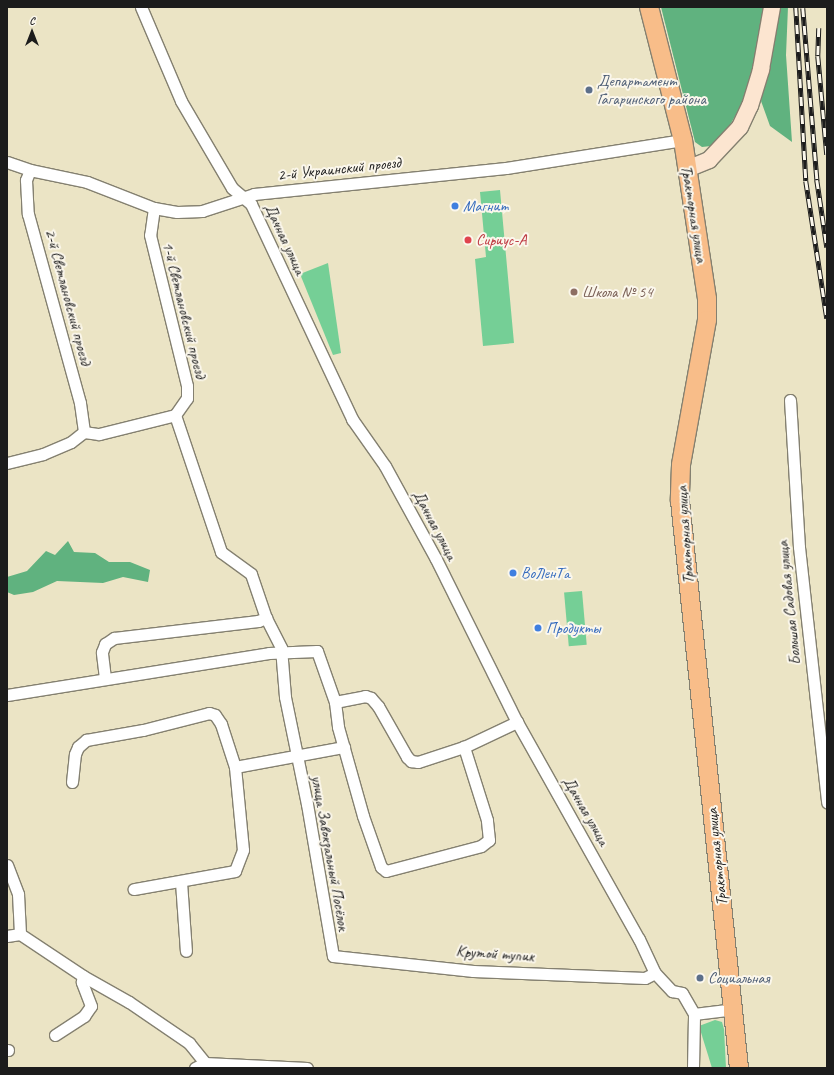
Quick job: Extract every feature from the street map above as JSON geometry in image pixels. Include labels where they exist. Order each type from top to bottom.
[{"type":"main road","name":"Тракторная улица","points":[[649,7],[682,140],[707,299],[707,320],[686,424],[681,465],[680,501],[739,1068]]},
{"type":"street","name":"Дачная улица","points":[[141,7],[181,101],[232,188],[251,204],[352,419],[385,466],[433,552],[517,722],[640,939],[655,973],[672,991],[682,993],[694,1014]]},
{"type":"street","points":[[687,169],[709,160],[740,127],[750,106],[761,69],[772,7]]},
{"type":"street","name":"2-й Украинский проезд","points":[[7,162],[30,170],[87,182],[154,208],[177,212],[202,211],[244,197],[506,168],[682,140]]},
{"type":"street","name":"2-й Светлановский проезд","points":[[30,170],[26,180],[28,214],[80,403],[84,432]]},
{"type":"street","name":"1-й Светлановский проезд","points":[[154,208],[150,235],[187,386],[187,398],[175,415]]},
{"type":"street","name":"Большая Садовая улица","points":[[790,400],[799,547],[827,802]]},
{"type":"street","points":[[7,463],[42,454],[71,442],[84,432],[99,434],[175,415]]},
{"type":"street","name":"улица Завокзальный Посёлок","points":[[175,415],[200,486],[220,552],[251,574],[266,618],[282,654],[285,697],[333,956]]},
{"type":"street","points":[[105,678],[102,652],[105,644],[114,638],[258,621],[266,618]]},
{"type":"street","points":[[7,695],[105,678],[269,653],[282,654],[317,652],[335,702],[338,727],[363,816],[381,868],[392,871],[481,846],[489,840],[487,820],[464,747]]},
{"type":"street","points":[[335,702],[365,696],[371,698],[378,706],[411,761],[418,762],[464,747],[517,722]]},
{"type":"street","points":[[72,782],[75,754],[78,747],[86,740],[143,730],[209,713],[215,715],[221,724],[235,767],[243,850],[235,871],[181,882],[134,889]]},
{"type":"street","name":"улица Завокзальный Посёлок","points":[[235,767],[344,747]]},
{"type":"street","points":[[7,864],[18,894],[20,934]]},
{"type":"street","points":[[181,882],[186,951]]},
{"type":"street","points":[[7,936],[20,934],[82,976],[129,1002],[189,1043],[205,1063]]},
{"type":"street","name":"Крутой тупик","points":[[333,956],[473,970],[645,978],[655,973]]},
{"type":"street","points":[[55,1035],[84,1016],[91,1006],[82,982],[82,976]]},
{"type":"street","points":[[693,1068],[694,1014],[733,1009]]},
{"type":"street","points":[[194,1068],[205,1063],[232,1066],[302,1068]]},
{"type":"green space","points":[[661,7],[765,7],[754,69],[743,103],[721,140],[711,146],[702,147],[695,142]]},
{"type":"green space","points":[[778,7],[788,7],[786,55],[792,142],[770,126],[761,101]]},
{"type":"green space","points":[[500,190],[514,343],[483,346],[475,259],[486,257],[480,192]]},
{"type":"green space","points":[[328,263],[341,353],[333,355],[300,274]]},
{"type":"green space","points":[[68,541],[74,552],[95,553],[109,562],[130,562],[150,570],[148,582],[123,577],[103,583],[57,581],[33,592],[14,595],[7,592],[7,577],[27,571],[46,551],[55,555]]},
{"type":"green space","points":[[582,591],[587,645],[569,646],[564,593]]},
{"type":"green space","points":[[715,1020],[722,1022],[724,1029],[726,1068],[712,1068],[699,1026]]},
{"type":"railway","points":[[796,7],[806,181],[827,318]]},
{"type":"railway","points":[[803,8],[817,180],[827,247]]},
{"type":"railway","points":[[819,28],[818,56],[827,155]]},
{"type":"place","name":"Департамент Гагаринского района","points":[[589,90]]},
{"type":"place","name":"Магнит","points":[[455,206]]},
{"type":"place","name":"Сириус-А","points":[[468,240]]},
{"type":"place","name":"Школа № 54","points":[[574,292]]},
{"type":"place","name":"ВоЛенТа","points":[[513,573]]},
{"type":"place","name":"Продукты","points":[[538,628]]},
{"type":"place","name":"Социальная","points":[[700,978]]}]
